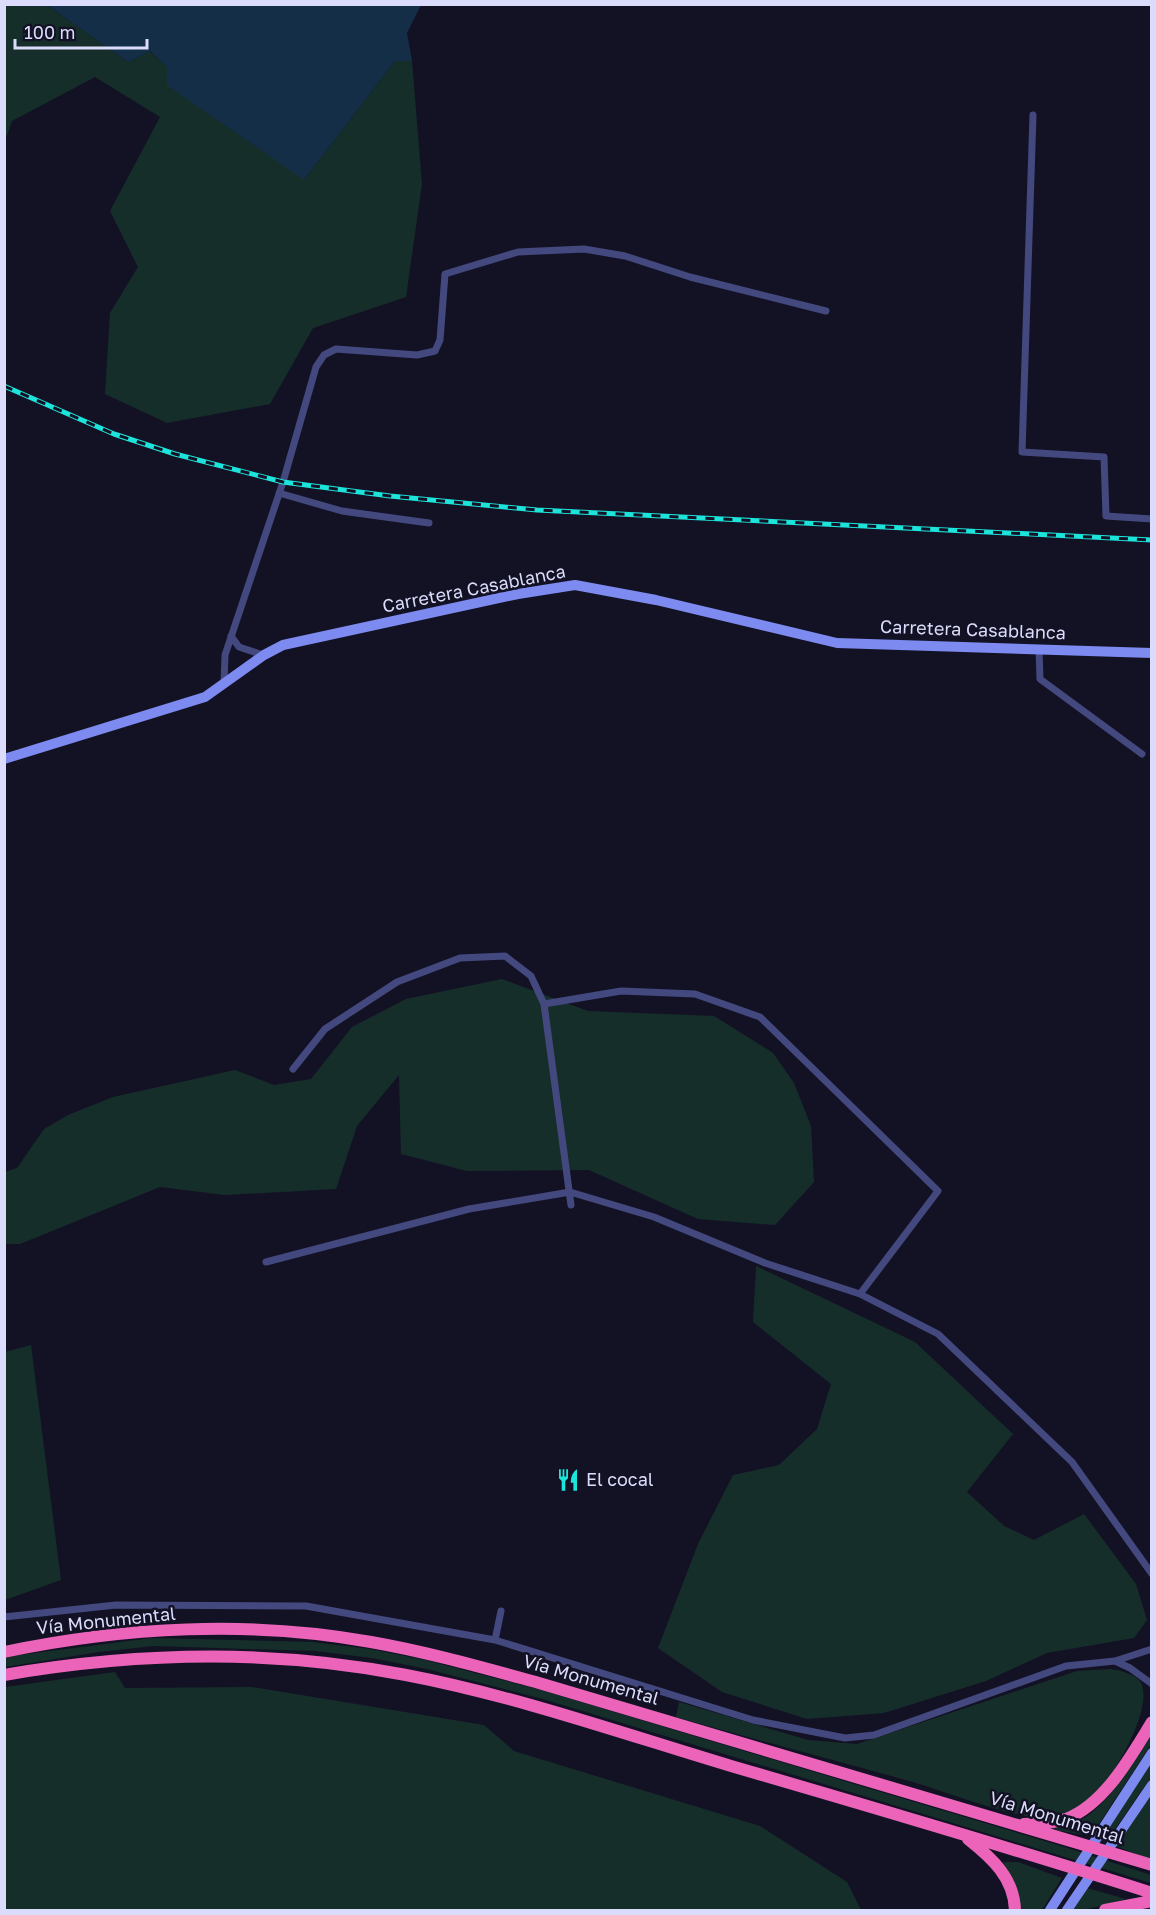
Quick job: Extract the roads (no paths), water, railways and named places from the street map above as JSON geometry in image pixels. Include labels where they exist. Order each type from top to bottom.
[{"type":"highway","name":"Vía Monumental","points":[[4,1652],[103,1635],[174,1630],[303,1634],[370,1642],[539,1683],[1152,1865]]},
{"type":"highway","points":[[4,1675],[106,1660],[176,1656],[304,1661],[406,1675],[533,1707],[960,1833],[1152,1893]]},
{"type":"highway","points":[[1014,1824],[1050,1823],[1080,1811],[1115,1776],[1152,1722]]},
{"type":"highway","points":[[960,1833],[996,1863],[1012,1891],[1015,1911]]},
{"type":"highway","points":[[1106,1911],[1152,1902]]},
{"type":"main road","name":"Carretera Casablanca","points":[[4,759],[186,704],[223,686],[264,655],[283,645],[518,594],[575,585],[656,600],[837,643],[1152,653]]},
{"type":"main road","points":[[1050,1911],[1152,1753]]},
{"type":"main road","points":[[1066,1911],[1152,1785]]},
{"type":"street","points":[[1033,115],[1022,452],[1104,457],[1106,516],[1152,519]]},
{"type":"street","points":[[223,686],[225,655],[279,493],[315,367],[324,355],[336,349],[417,355],[435,351],[440,340],[445,274],[475,263],[518,252],[584,249],[625,256],[690,277],[826,311]]},
{"type":"street","points":[[279,493],[342,511],[429,523]]},
{"type":"street","points":[[231,636],[238,647],[264,655]]},
{"type":"street","points":[[1040,649],[1040,679],[1142,754]]},
{"type":"street","points":[[293,1069],[325,1029],[397,982],[460,958],[505,956],[531,976],[544,1004],[571,1205]]},
{"type":"street","points":[[544,1004],[621,991],[695,994],[760,1017],[938,1191],[860,1294]]},
{"type":"street","points":[[266,1262],[469,1209],[570,1192],[654,1217],[765,1263],[860,1294],[938,1334],[1072,1462],[1152,1574]]},
{"type":"street","points":[[4,1617],[116,1605],[306,1606],[495,1640],[753,1720],[845,1738],[874,1735],[1066,1666],[1115,1660],[1152,1649]]},
{"type":"street","points":[[495,1640],[501,1611]]},
{"type":"street","points":[[1115,1660],[1152,1684]]},
{"type":"water","points":[[47,5],[421,5],[407,33],[412,61],[395,61],[304,180],[167,85],[167,67],[150,51],[128,62]]},
{"type":"railway","points":[[4,386],[114,434],[175,454],[283,482],[390,496],[537,510],[1152,540]]},
{"type":"place","name":"El cocal","points":[[568,1480]]}]
